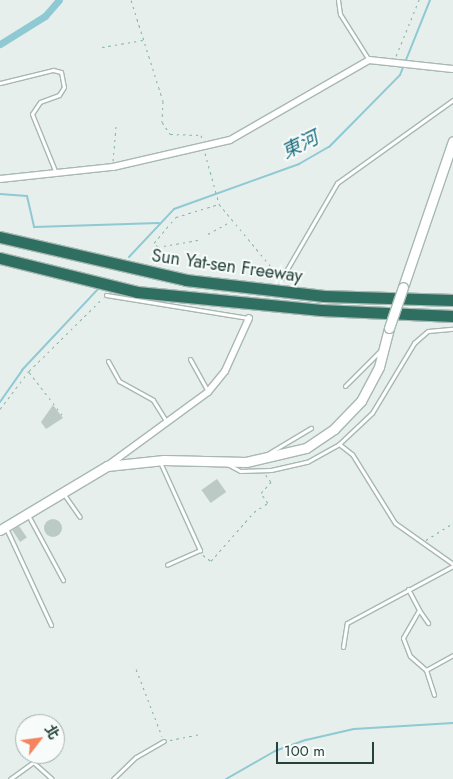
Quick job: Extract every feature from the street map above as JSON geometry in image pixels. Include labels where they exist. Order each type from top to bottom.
[{"type":"highway","name":"Sun Yat-sen Freeway","points":[[0,237],[119,267],[324,296],[453,300]]},
{"type":"highway","name":"Sun Yat-sen Freeway","points":[[0,258],[104,288],[322,310],[453,316]]},
{"type":"street","points":[[0,179],[113,167],[230,140],[369,60],[453,69]]},
{"type":"street","points":[[107,466],[160,461],[253,461],[306,448],[334,429],[360,401],[384,347],[453,142]]},
{"type":"street","points":[[3,528],[107,466],[208,392],[225,371],[249,318]]},
{"type":"lane","points":[[338,0],[340,14],[369,60]]},
{"type":"lane","points":[[0,83],[52,70],[61,72],[64,87],[59,95],[40,102],[32,114],[47,141],[57,174]]},
{"type":"lane","points":[[282,278],[337,183],[453,100]]},
{"type":"lane","points":[[104,288],[249,318]]},
{"type":"lane","points":[[222,461],[240,471],[262,470],[307,462],[339,444],[372,413],[414,343],[428,331],[453,329]]},
{"type":"lane","points":[[345,386],[384,347]]},
{"type":"lane","points":[[190,359],[208,392]]},
{"type":"lane","points":[[108,361],[119,381],[153,400],[166,421]]},
{"type":"lane","points":[[253,461],[311,428]]},
{"type":"lane","points":[[339,444],[352,454],[395,523],[426,541],[453,565],[346,623],[343,648]]},
{"type":"lane","points":[[160,461],[200,550],[168,565]]},
{"type":"lane","points":[[63,492],[80,516]]},
{"type":"lane","points":[[27,514],[63,580]]},
{"type":"lane","points":[[3,528],[51,624]]},
{"type":"lane","points":[[408,588],[428,623]]},
{"type":"lane","points":[[419,610],[403,638],[410,656],[426,670],[434,695]]},
{"type":"lane","points":[[426,670],[453,655]]},
{"type":"lane","points":[[113,779],[136,757],[164,741]]},
{"type":"lane","points":[[10,779],[33,762],[52,779]]},
{"type":"path","points":[[131,0],[163,101],[162,122],[170,134],[201,135],[210,184],[219,204],[282,278]]},
{"type":"path","points":[[394,64],[419,0]]},
{"type":"path","points":[[102,47],[143,40]]},
{"type":"path","points":[[113,167],[116,125]]},
{"type":"path","points":[[198,240],[158,247],[154,243],[176,217],[219,204]]},
{"type":"path","points":[[208,234],[231,220]]},
{"type":"path","points":[[0,409],[29,371],[104,288]]},
{"type":"path","points":[[29,371],[63,416]]},
{"type":"path","points":[[200,550],[211,561],[268,503],[261,493],[271,482],[262,470]]},
{"type":"path","points":[[426,541],[453,523]]},
{"type":"path","points":[[136,669],[164,741],[200,734]]},
{"type":"building","points":[[53,405],[63,418],[46,429],[41,422]]},
{"type":"building","points":[[217,479],[226,492],[211,503],[201,490]]},
{"type":"building","points":[[49,519],[57,519],[62,524],[60,535],[49,537],[44,532],[44,524]]},
{"type":"building","points":[[19,526],[27,538],[20,542],[12,530]]},
{"type":"waterway","points":[[0,44],[45,16],[59,0]]},
{"type":"waterway","name":"東河","points":[[129,257],[174,209],[299,164],[329,147],[400,75],[430,0]]},
{"type":"waterway","points":[[0,194],[27,196],[34,227],[159,223]]},
{"type":"waterway","name":"東河","points":[[0,402],[22,370],[100,287]]},
{"type":"waterway","points":[[226,779],[275,751],[306,740],[354,729],[453,723]]}]
